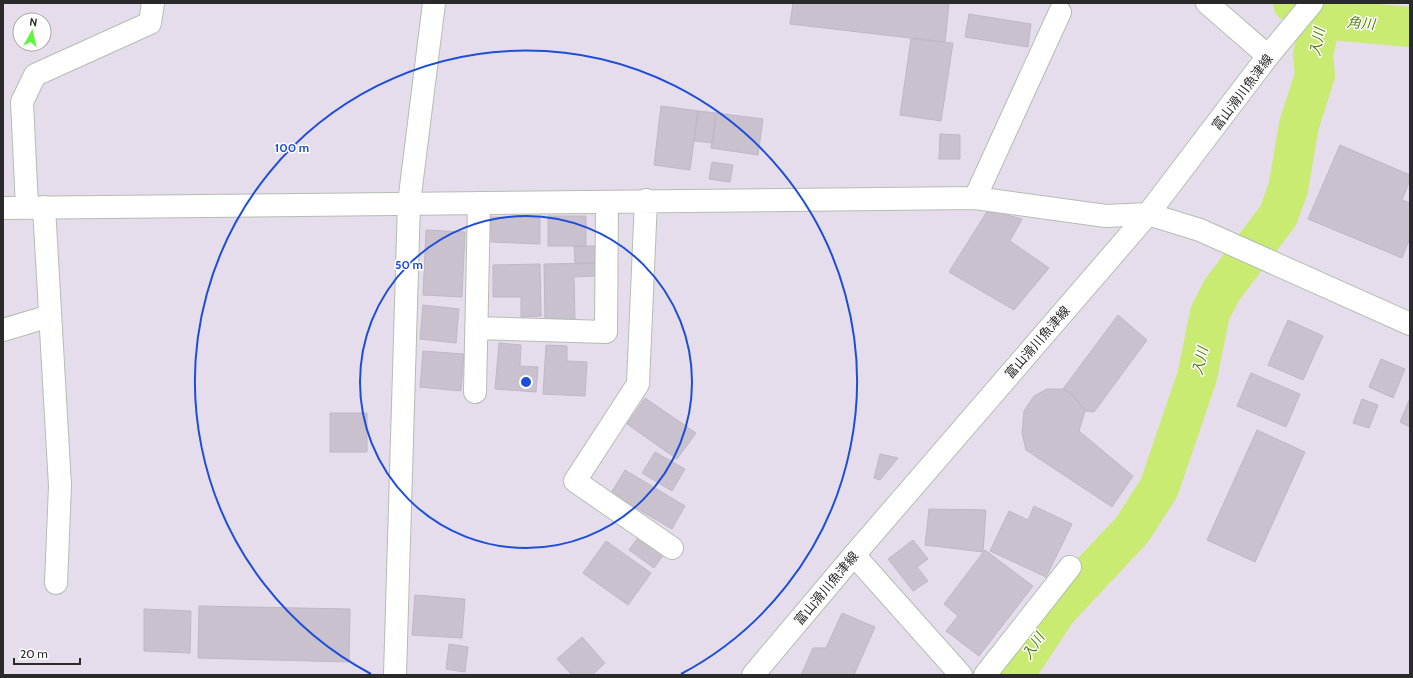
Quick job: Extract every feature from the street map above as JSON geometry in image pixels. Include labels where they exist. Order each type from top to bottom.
[{"type":"street","points":[[56,583],[60,486],[50,316],[35,207],[13,102],[35,75],[150,23],[153,3]]},
{"type":"street","points":[[395,675],[409,203],[434,3]]},
{"type":"street","points":[[1207,3],[1273,50]]},
{"type":"street","name":"富山滑川魚津線","points":[[753,675],[854,554],[1148,214],[1273,50],[1312,3]]},
{"type":"street","points":[[975,198],[1060,12]]},
{"type":"street","points":[[3,208],[325,206],[409,203],[607,202],[646,200],[975,198],[1106,216],[1148,214],[1200,230],[1410,324]]},
{"type":"street","points":[[646,200],[638,384],[575,481],[672,548]]},
{"type":"street","points":[[476,328],[606,332],[607,202]]},
{"type":"street","points":[[475,392],[479,203]]},
{"type":"street","points":[[3,330],[50,316]]},
{"type":"street","points":[[854,554],[961,675]]},
{"type":"street","points":[[985,675],[1070,567]]},
{"type":"building","points":[[793,3],[949,3],[945,42],[790,24]]},
{"type":"building","points":[[969,14],[1031,24],[1028,47],[965,37]]},
{"type":"building","points":[[911,39],[953,43],[941,121],[900,115]]},
{"type":"building","points":[[661,106],[698,111],[690,170],[654,165]]},
{"type":"building","points":[[698,111],[716,113],[713,143],[694,141]]},
{"type":"building","points":[[716,113],[763,119],[758,155],[711,148]]},
{"type":"building","points":[[940,134],[960,135],[960,159],[939,159]]},
{"type":"building","points":[[1340,145],[1410,175],[1410,180],[1402,200],[1410,203],[1410,238],[1402,258],[1308,219]]},
{"type":"building","points":[[712,162],[733,165],[730,182],[709,179]]},
{"type":"building","points":[[988,210],[1022,219],[1010,241],[1049,268],[1014,310],[949,272]]},
{"type":"building","points":[[548,216],[586,216],[586,246],[548,246]]},
{"type":"building","points":[[491,217],[540,218],[540,244],[491,242]]},
{"type":"building","points":[[426,230],[465,232],[462,297],[423,295]]},
{"type":"building","points":[[574,246],[595,246],[595,263],[575,264]]},
{"type":"building","points":[[595,263],[595,276],[574,277],[575,319],[545,320],[544,264]]},
{"type":"building","points":[[540,264],[541,316],[521,317],[521,297],[493,297],[493,265]]},
{"type":"building","points":[[423,305],[459,309],[456,343],[420,339]]},
{"type":"building","points":[[1118,315],[1147,340],[1094,412],[1085,411],[1072,394],[1063,389]]},
{"type":"building","points":[[1288,320],[1323,336],[1303,380],[1268,365]]},
{"type":"building","points":[[499,343],[521,345],[520,366],[538,367],[536,392],[495,389]]},
{"type":"building","points":[[546,345],[567,346],[567,361],[587,362],[585,396],[543,394]]},
{"type":"building","points":[[423,351],[464,354],[461,391],[420,387]]},
{"type":"building","points":[[1381,359],[1405,369],[1393,398],[1369,387]]},
{"type":"building","points":[[1251,373],[1300,394],[1286,427],[1237,406]]},
{"type":"building","points":[[1047,389],[1063,389],[1072,394],[1085,411],[1079,431],[1133,476],[1112,507],[1026,450],[1022,433],[1024,411],[1034,396]]},
{"type":"building","points":[[645,398],[696,433],[677,459],[627,424]]},
{"type":"building","points":[[1410,398],[1410,427],[1400,422]]},
{"type":"building","points":[[1362,399],[1378,405],[1369,428],[1353,423]]},
{"type":"building","points":[[330,413],[367,413],[367,452],[330,452]]},
{"type":"building","points":[[1257,430],[1305,452],[1255,562],[1207,540]]},
{"type":"building","points":[[655,452],[685,469],[672,491],[642,473]]},
{"type":"building","points":[[880,454],[898,458],[880,480],[874,478]]},
{"type":"building","points":[[625,470],[685,506],[672,529],[611,493]]},
{"type":"building","points":[[1034,506],[1072,524],[1046,577],[990,551],[1009,511],[1028,520]]},
{"type":"building","points":[[929,509],[986,510],[983,552],[925,545]]},
{"type":"building","points":[[639,536],[664,554],[654,568],[629,550]]},
{"type":"building","points":[[913,540],[928,559],[917,567],[928,581],[913,591],[888,559]]},
{"type":"building","points":[[606,541],[651,573],[628,605],[583,573]]},
{"type":"building","points":[[985,550],[1033,586],[979,656],[946,631],[958,616],[944,604]]},
{"type":"building","points":[[415,595],[465,599],[462,638],[412,635]]},
{"type":"building","points":[[199,606],[350,609],[349,662],[198,658]]},
{"type":"building","points":[[144,609],[191,611],[190,653],[144,651]]},
{"type":"building","points":[[842,613],[875,627],[854,675],[801,675],[813,648],[826,648]]},
{"type":"building","points":[[582,637],[605,663],[592,675],[572,675],[557,659]]},
{"type":"building","points":[[449,644],[468,647],[465,672],[446,669]]},
{"type":"waterway","name":"角川","points":[[1293,3],[1321,19],[1410,27]]},
{"type":"waterway","name":"入川","points":[[1014,675],[1057,610],[1132,530],[1159,488],[1197,377],[1210,313],[1222,290],[1278,216],[1288,189],[1299,125],[1315,75],[1313,55],[1321,19]]}]
